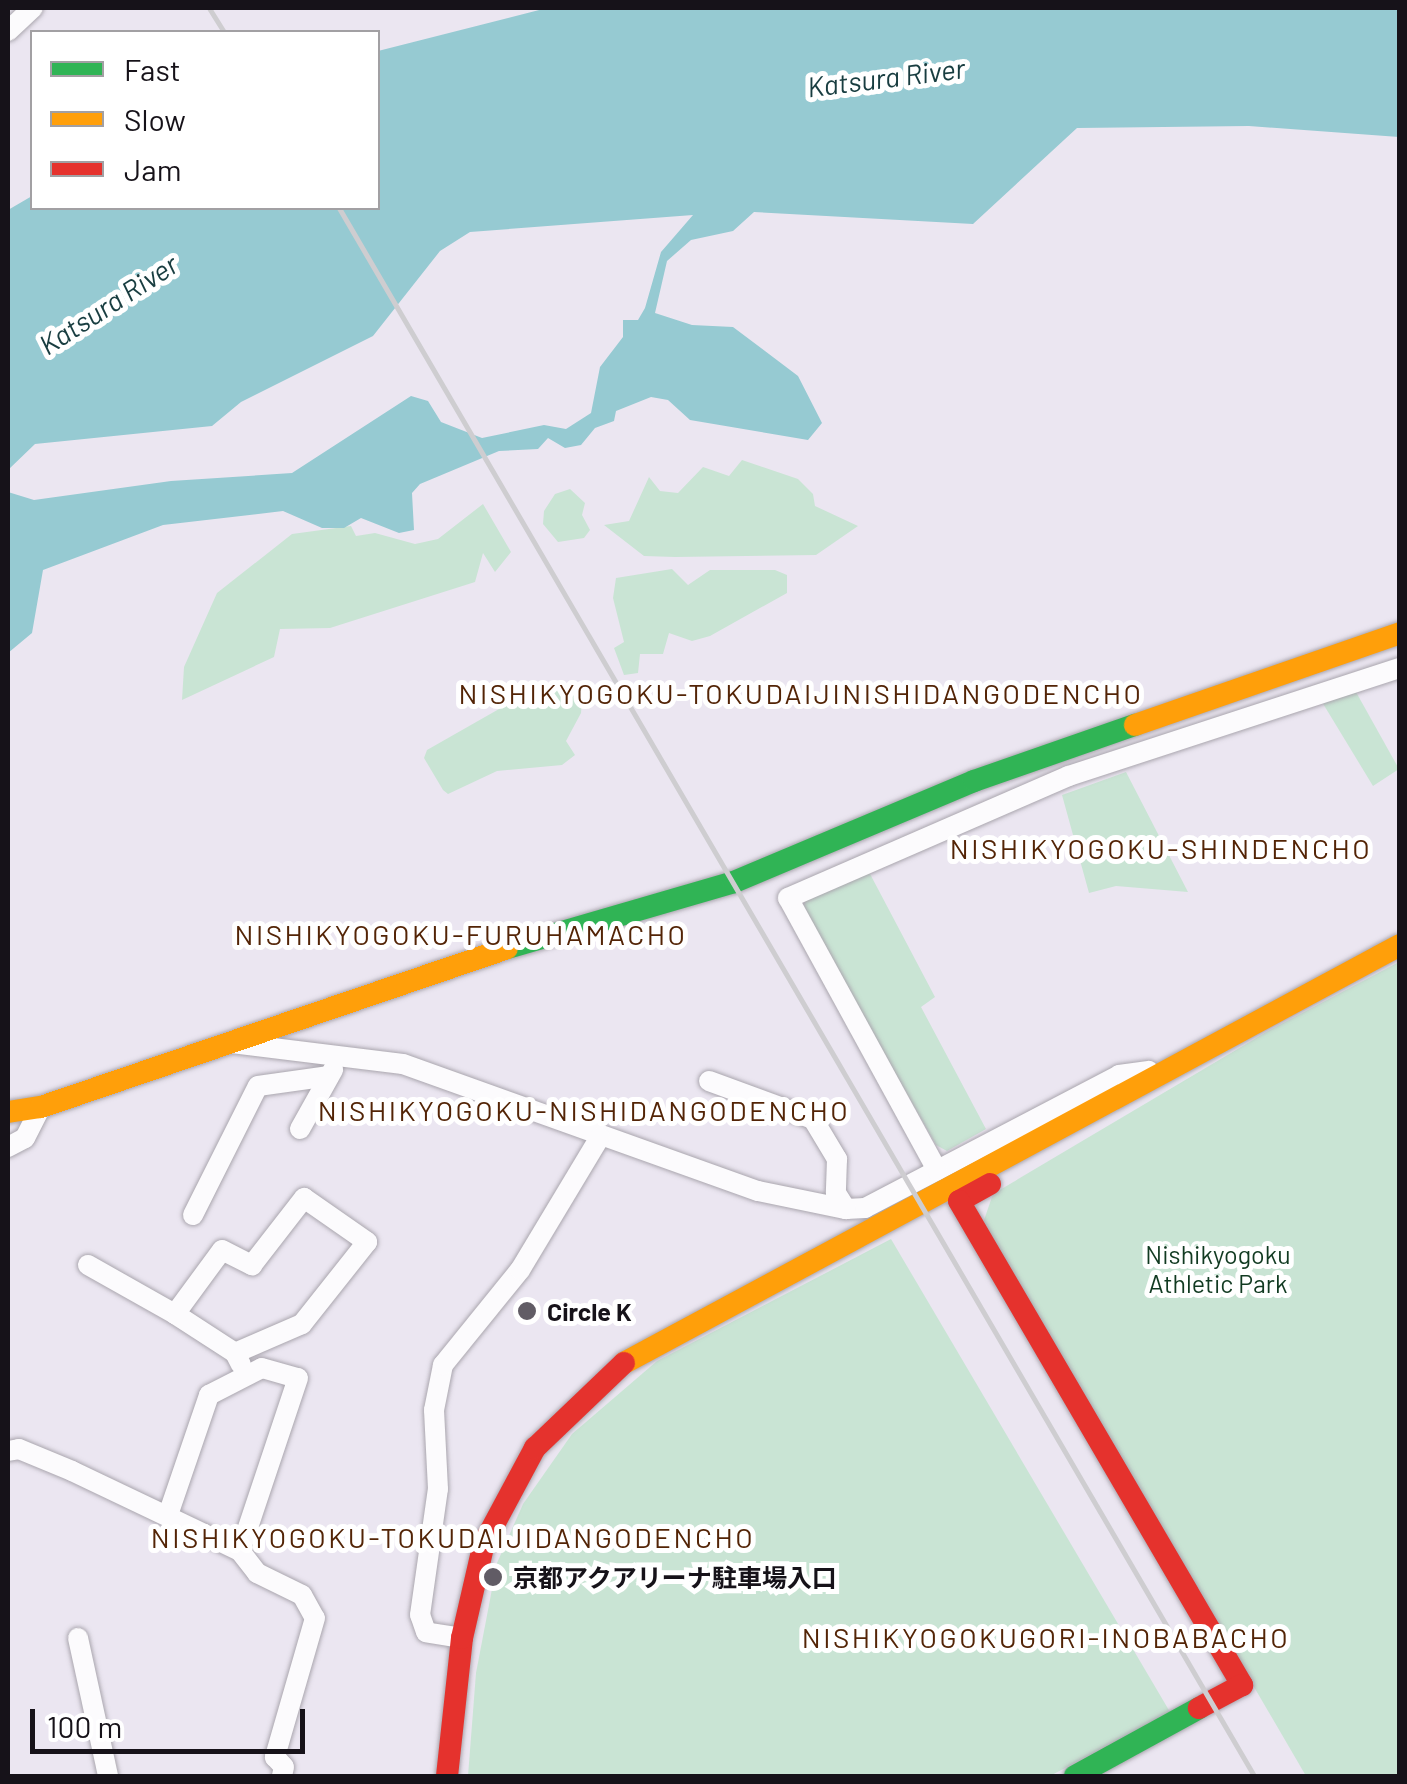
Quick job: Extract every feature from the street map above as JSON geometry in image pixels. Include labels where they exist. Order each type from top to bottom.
[{"type":"street","points":[[8,31],[33,8]]},
{"type":"street","points":[[8,1112],[41,1108],[524,942],[734,882],[974,781],[1400,632]]},
{"type":"street","points":[[937,1170],[788,898],[1069,776],[1400,668]]},
{"type":"street","points":[[447,1776],[462,1638],[474,1573],[500,1506],[534,1448],[605,1375],[666,1336],[1400,945]]},
{"type":"street","points":[[230,1042],[334,1068]]},
{"type":"street","points":[[192,1215],[258,1086],[334,1068],[403,1064],[600,1137],[671,1155],[758,1190],[846,1210],[865,1208],[1119,1075],[1168,1068]]},
{"type":"street","points":[[300,1129],[334,1068]]},
{"type":"street","points":[[1089,1774],[1242,1685],[958,1201],[1133,1107],[1168,1068]]},
{"type":"street","points":[[709,1081],[813,1119],[838,1159],[836,1193],[846,1210]]},
{"type":"street","points":[[8,1148],[25,1138],[41,1108]]},
{"type":"street","points":[[462,1638],[426,1632],[420,1614],[438,1490],[434,1410],[442,1365],[520,1270],[600,1137]]},
{"type":"street","points":[[175,1314],[222,1250],[252,1265],[304,1198],[367,1242],[302,1324],[235,1354]]},
{"type":"street","points":[[88,1265],[175,1314],[235,1354],[247,1376]]},
{"type":"street","points":[[168,1516],[209,1395],[262,1368],[298,1378],[240,1551]]},
{"type":"street","points":[[8,1450],[19,1449],[240,1551],[257,1573],[302,1596],[315,1618],[275,1757],[284,1766],[282,1776]]},
{"type":"street","points":[[78,1638],[108,1776]]},
{"type":"green space","points":[[742,460],[798,479],[813,494],[815,506],[858,526],[816,555],[675,557],[644,556],[604,525],[629,521],[649,477],[660,491],[678,493],[703,467],[729,476]]},
{"type":"green space","points":[[570,489],[585,503],[582,515],[590,530],[584,538],[558,542],[543,524],[544,511],[555,494]]},
{"type":"green space","points":[[483,504],[511,552],[495,572],[483,553],[475,582],[330,628],[280,629],[274,657],[182,700],[184,667],[217,593],[292,534],[351,526],[356,536],[375,533],[415,544],[438,539]]},
{"type":"green space","points":[[672,569],[688,585],[710,570],[775,570],[787,575],[787,593],[710,636],[692,641],[669,633],[663,654],[640,654],[638,673],[624,675],[614,648],[624,642],[613,598],[616,578]]},
{"type":"green space","points":[[570,686],[583,689],[581,713],[566,741],[575,755],[562,765],[497,771],[448,794],[443,790],[424,758],[427,750],[520,697]]},
{"type":"green space","points":[[1356,692],[1399,769],[1373,786],[1322,702]]},
{"type":"green space","points":[[1126,772],[1188,892],[1116,886],[1089,893],[1062,795]]},
{"type":"green space","points":[[869,872],[935,997],[921,1007],[986,1129],[947,1151],[936,1145],[803,910],[805,900]]},
{"type":"green space","name":"Nishikyogoku Athletic Park","points":[[1399,962],[1399,1776],[1306,1776],[983,1223],[993,1194],[1268,1031]]},
{"type":"green space","points":[[891,1239],[1170,1712],[1050,1776],[468,1776],[476,1673],[497,1563],[523,1504],[572,1434],[657,1361]]},
{"type":"water","name":"Katsura River","points":[[547,8],[1399,8],[1399,137],[1249,126],[1077,128],[973,224],[754,212],[733,231],[691,240],[667,261],[655,313],[692,325],[733,327],[798,376],[822,423],[808,440],[690,420],[668,400],[651,397],[616,411],[614,421],[595,428],[581,445],[565,448],[548,438],[538,449],[499,451],[420,484],[412,493],[414,530],[399,533],[361,518],[344,528],[322,528],[283,511],[163,525],[43,570],[32,633],[8,653],[8,492],[34,500],[171,481],[292,473],[411,396],[428,401],[441,422],[482,438],[544,425],[566,429],[591,413],[600,367],[623,337],[623,320],[638,320],[661,252],[693,215],[470,232],[440,251],[373,336],[241,402],[212,426],[35,444],[8,470],[8,210],[30,197],[30,210],[380,210],[380,50]]},
{"type":"railway","points":[[209,8],[223,30]]},
{"type":"railway","points":[[340,210],[1254,1776]]},
{"type":"traffic: fast","points":[[507,948],[734,882],[974,781],[1135,725]]},
{"type":"traffic: fast","points":[[1075,1776],[1199,1708]]},
{"type":"traffic: slow","points":[[1135,725],[1400,633]]},
{"type":"traffic: slow","points":[[624,1363],[1400,945]]},
{"type":"traffic: slow","points":[[8,1112],[41,1107],[507,948]]},
{"type":"traffic: jam","points":[[990,1184],[959,1201],[1242,1685],[1199,1708]]},
{"type":"traffic: jam","points":[[447,1776],[462,1638],[484,1543],[535,1448],[624,1363]]},
{"type":"place","name":"Circle K","points":[[527,1311]]},
{"type":"place","name":"京都アクアリーナ駐車場入口","points":[[493,1577]]},
{"type":"district","name":"NISHIKYOGOKU-TOKUDAIJINISHIDANGODENCHO","points":[[801,693]]},
{"type":"district","name":"NISHIKYOGOKU-SHINDENCHO","points":[[1161,848]]},
{"type":"district","name":"NISHIKYOGOKU-FURUHAMACHO","points":[[461,934]]},
{"type":"district","name":"NISHIKYOGOKU-NISHIDANGODENCHO","points":[[584,1110]]},
{"type":"district","name":"NISHIKYOGOKU-TOKUDAIJIDANGODENCHO","points":[[453,1537]]},
{"type":"district","name":"NISHIKYOGOKUGORI-INOBABACHO","points":[[1046,1637]]}]
